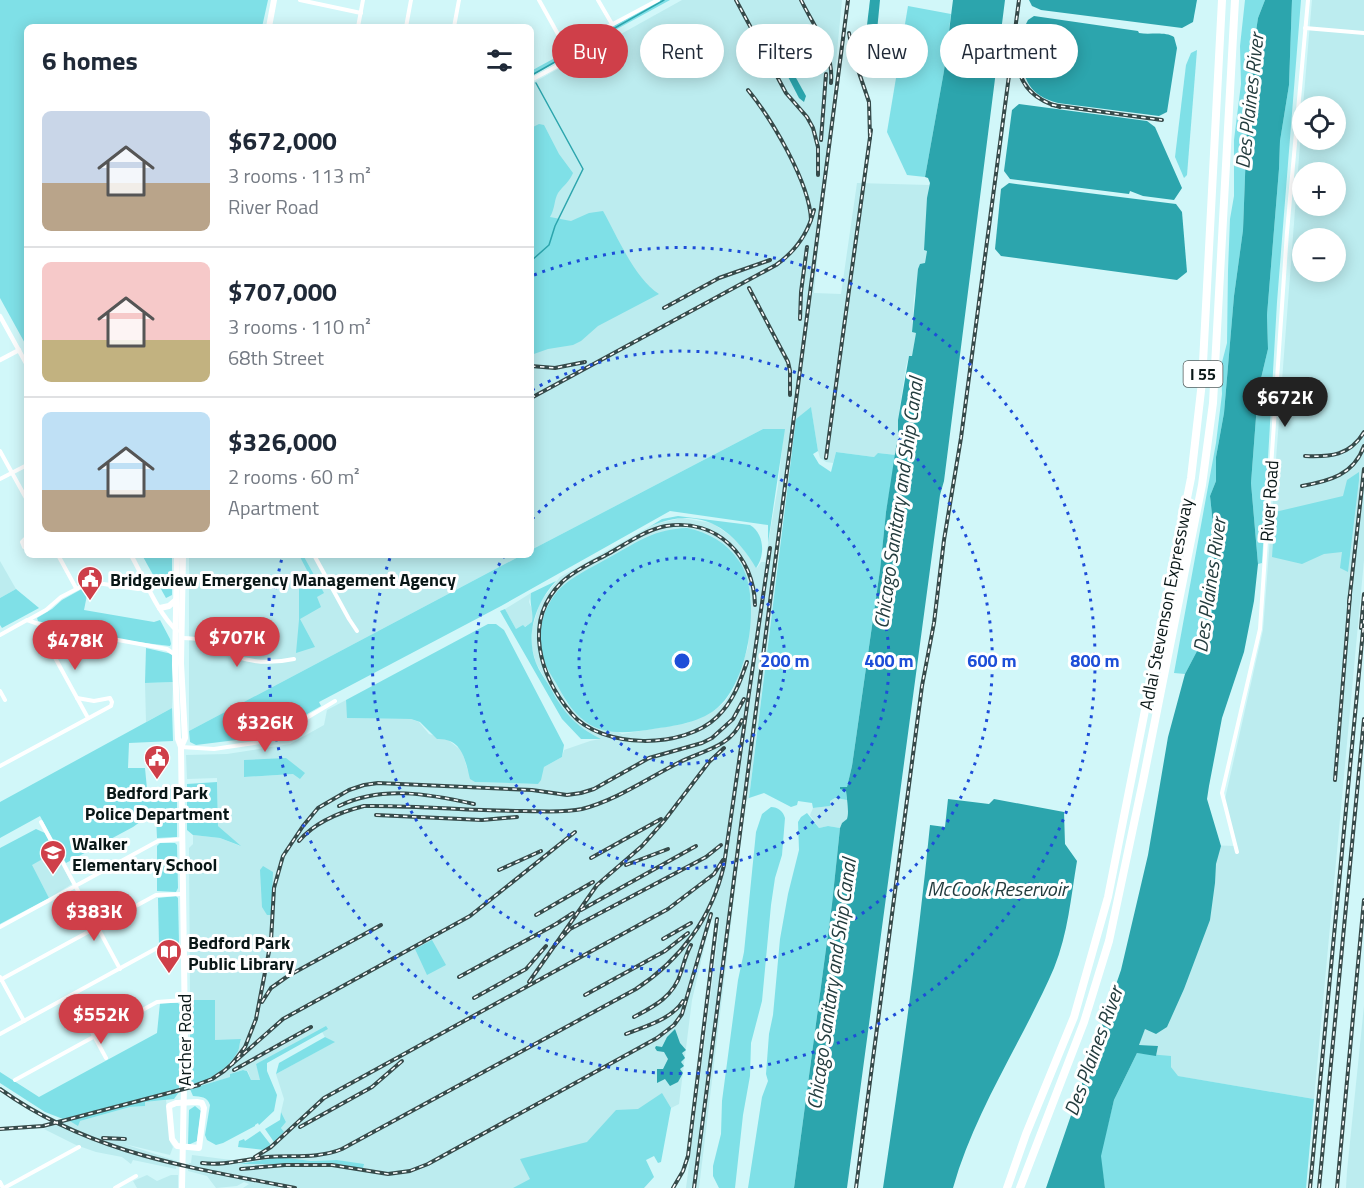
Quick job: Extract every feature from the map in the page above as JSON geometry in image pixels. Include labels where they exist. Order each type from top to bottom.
[{"type":"highway","name":"Adlai Stevenson Expressway","points":[[1007,1188],[1026,1134],[1074,1017],[1108,897],[1191,478],[1202,382],[1222,0]]},
{"type":"highway","name":"Adlai Stevenson Expressway","points":[[1020,1188],[1084,1022],[1109,941],[1202,485],[1213,403],[1235,0]]},
{"type":"main road","points":[[270,24],[274,0]]},
{"type":"main road","name":"Archer Road","points":[[177,558],[176,715],[181,747],[184,947],[182,1188]]},
{"type":"main road","name":"Archer Road","points":[[181,747],[185,738],[181,697],[183,558]]},
{"type":"main road","points":[[160,608],[169,606],[177,599]]},
{"type":"main road","points":[[184,1102],[200,1102],[204,1108],[199,1148],[177,1146],[172,1139],[169,1108],[173,1103],[184,1102]]},
{"type":"street","points":[[300,0],[361,13]]},
{"type":"street","points":[[359,24],[363,0]]},
{"type":"street","points":[[407,24],[411,0]]},
{"type":"street","points":[[455,24],[459,0]]},
{"type":"street","points":[[539,0],[552,24]]},
{"type":"street","points":[[598,0],[612,24],[658,0]]},
{"type":"street","name":"River Road","points":[[1236,852],[1222,793],[1260,629],[1287,232],[1308,0]]},
{"type":"street","points":[[1305,28],[1364,33]]},
{"type":"street","points":[[534,78],[552,69]]},
{"type":"street","points":[[0,316],[24,359]]},
{"type":"street","points":[[0,360],[19,350]]},
{"type":"street","points":[[0,451],[24,495]]},
{"type":"street","points":[[0,479],[24,467]]},
{"type":"street","points":[[60,558],[76,588]]},
{"type":"street","points":[[133,558],[160,608],[182,638],[203,639],[233,655],[251,660],[264,662],[294,659]]},
{"type":"street","points":[[316,558],[357,631]]},
{"type":"street","points":[[0,635],[76,588],[94,581],[138,589],[149,588]]},
{"type":"street","points":[[27,620],[48,627],[167,649],[175,654]]},
{"type":"street","points":[[48,627],[47,643],[88,718]]},
{"type":"street","points":[[167,649],[176,645]]},
{"type":"street","points":[[0,691],[5,700]]},
{"type":"street","points":[[0,766],[111,706],[112,700],[108,698],[94,701],[77,698]]},
{"type":"street","points":[[181,747],[214,748],[268,741],[335,701]]},
{"type":"street","points":[[41,822],[120,969]]},
{"type":"street","points":[[0,927],[158,841],[183,839]]},
{"type":"street","points":[[24,1021],[0,979],[156,895],[183,893]]},
{"type":"street","points":[[0,1034],[157,948],[184,947]]},
{"type":"street","points":[[72,995],[106,1058]]},
{"type":"street","points":[[15,1080],[160,1000],[184,1000]]},
{"type":"street","points":[[0,1182],[3,1188],[79,1147]]},
{"type":"street","points":[[115,1188],[136,1176]]},
{"type":"shaded area","points":[[0,0],[268,0],[263,24],[24,24],[24,342],[0,298]]},
{"type":"shaded area","points":[[661,0],[670,0],[626,24],[617,24]]},
{"type":"shaded area","points":[[682,0],[842,0],[814,293],[841,294],[857,183],[929,185],[924,249],[927,250],[914,296],[912,332],[916,333],[912,357],[909,356],[906,366],[898,420],[898,434],[902,436],[901,441],[897,441],[896,455],[879,453],[874,457],[836,452],[833,463],[826,462],[820,458],[818,451],[811,408],[791,453],[699,1188],[686,1188],[720,921],[711,919],[692,1000],[679,1104],[514,1188],[243,1188],[249,1184],[244,1182],[237,1186],[216,1188],[207,1176],[188,1171],[192,1155],[239,1161],[253,1156],[272,1144],[284,1133],[281,1128],[286,1122],[281,1112],[284,1099],[276,1074],[334,1042],[325,1037],[322,1032],[327,1029],[256,1064],[261,1080],[251,1080],[248,1071],[243,1070],[230,1074],[231,1077],[190,1089],[190,1086],[208,1079],[224,1068],[239,1049],[240,1040],[215,1040],[214,1000],[193,1000],[193,995],[190,993],[189,848],[193,844],[193,835],[220,838],[240,846],[218,826],[217,778],[187,779],[186,755],[227,754],[290,744],[324,725],[327,710],[346,700],[348,718],[411,719],[419,722],[429,734],[447,739],[462,751],[468,771],[475,782],[538,784],[544,767],[562,757],[564,750],[600,739],[577,725],[565,713],[536,663],[532,648],[532,629],[540,602],[560,577],[649,527],[682,518],[712,523],[737,540],[757,568],[761,562],[765,562],[778,486],[784,429],[763,429],[534,548],[534,82],[552,72],[552,78],[628,78],[628,30]],"holes":[[[592,567],[751,598],[748,647],[734,688],[725,702],[715,710],[687,723],[622,734],[568,705],[543,658],[540,644],[548,604],[564,585]],[[286,758],[293,774],[244,777]],[[261,1159],[337,1160],[364,1165],[363,1169],[340,1164],[239,1164]]]},
{"type":"shaded area","points":[[1245,0],[1265,0],[1258,18],[1253,51],[1252,93],[1247,123],[1243,230],[1234,296],[1224,413],[1216,457],[1216,481],[1210,496],[1215,543],[1212,612],[1207,632],[1185,674],[1174,673],[1216,443],[1222,394],[1221,366],[1227,343],[1230,219],[1234,196],[1234,140],[1241,84],[1240,46]]},
{"type":"shaded area","points":[[1292,0],[1301,0],[1277,302],[1262,563],[1258,564],[1251,483],[1258,391],[1268,349],[1267,315],[1280,141],[1289,85]]},
{"type":"shaded area","points":[[1312,0],[1364,0],[1364,560],[1314,1099],[1177,1076],[1171,1067],[1171,1056],[1156,1056],[1158,1046],[1139,1045],[1204,845],[1236,846],[1225,799],[1263,630],[1292,249],[1292,282],[1346,282],[1346,228],[1294,228],[1295,216],[1346,216],[1346,162],[1299,162],[1300,150],[1346,150],[1346,96],[1304,96]]},
{"type":"shaded area","points":[[908,6],[951,14],[950,24],[940,24],[940,78],[943,78],[925,177],[907,175],[887,132],[896,78],[928,78],[928,24],[905,24]]},
{"type":"shaded area","points":[[1197,50],[1187,175],[1184,178],[1175,157],[1186,65],[1191,53]]},
{"type":"shaded area","points":[[552,60],[552,65],[534,74],[534,69]]},
{"type":"shaded area","points":[[544,125],[559,154],[573,173],[558,193],[550,217],[571,221],[589,213],[603,211],[634,268],[659,294],[598,326],[573,345],[534,354],[534,126]]},
{"type":"shaded area","points":[[811,407],[818,451],[813,454],[819,464],[831,472],[836,452],[874,457],[878,453],[896,455],[886,512],[852,766],[847,787],[840,787],[846,790],[847,800],[835,798],[830,801],[830,806],[813,808],[812,803],[798,801],[797,805],[791,807],[764,793],[749,798],[796,419]]},
{"type":"shaded area","points":[[763,429],[785,429],[768,543],[768,525],[670,511],[501,606],[319,702],[321,706],[269,736],[196,745],[190,742],[189,731],[516,558],[534,558],[534,548]]},
{"type":"shaded area","points":[[1359,472],[1348,572],[1340,568],[1342,552],[1324,554],[1302,564],[1272,557],[1275,512],[1343,496],[1347,480]]},
{"type":"shaded area","points":[[678,516],[750,525],[759,534],[762,545],[761,557],[756,568],[735,540],[724,530],[711,523],[682,518],[649,527],[662,519]]},
{"type":"shaded area","points":[[687,528],[710,536],[723,544],[734,554],[746,576],[751,616],[749,638],[737,680],[727,697],[716,709],[692,721],[632,732],[608,731],[593,726],[581,718],[569,704],[543,659],[540,639],[547,608],[565,584],[588,569],[648,537]]},
{"type":"shaded area","points":[[144,558],[172,558],[172,595],[166,598]]},
{"type":"shaded area","points":[[189,558],[516,558],[189,731]]},
{"type":"shaded area","points":[[301,558],[305,558],[324,593],[317,597],[321,607],[300,619],[315,647],[296,653],[299,585],[311,578]]},
{"type":"shaded area","points":[[0,561],[16,589],[0,598]]},
{"type":"shaded area","points":[[556,581],[543,599],[534,619],[532,641],[536,663],[565,711],[584,729],[601,739],[581,739],[562,719],[500,611],[505,609],[516,629],[523,625],[525,627],[532,622],[531,593]]},
{"type":"shaded area","points":[[89,585],[84,610],[154,622],[160,620],[170,639],[170,646],[70,630],[38,621],[37,618],[62,600]]},
{"type":"shaded area","points":[[16,589],[39,608],[2,628],[0,598]]},
{"type":"shaded area","points":[[531,593],[529,602],[534,614],[533,622],[516,629],[505,609]]},
{"type":"shaded area","points":[[488,624],[496,624],[504,630],[564,745],[562,757],[544,767],[538,784],[475,782],[470,779],[464,757],[457,746],[452,742],[437,739],[420,722],[411,719],[347,718],[346,700]]},
{"type":"shaded area","points":[[146,648],[172,654],[173,682],[145,683]]},
{"type":"shaded area","points":[[173,682],[172,708],[146,722],[145,683]]},
{"type":"shaded area","points":[[172,708],[173,741],[129,743],[128,768],[145,768],[147,789],[177,789],[177,837],[157,838],[156,817],[151,814],[133,827],[66,863],[40,816],[0,838],[0,802]]},
{"type":"shaded area","points":[[286,758],[305,773],[300,779],[293,774],[244,777],[244,760]]},
{"type":"shaded area","points":[[217,782],[218,826],[241,846],[220,838],[193,835],[187,830],[187,784]]},
{"type":"shaded area","points":[[835,798],[847,800],[847,819],[840,828],[828,826],[819,828],[810,815],[813,808],[829,806],[830,801]]},
{"type":"shaded area","points":[[771,807],[780,810],[785,818],[782,855],[775,878],[771,905],[762,1001],[751,1043],[750,1076],[735,1188],[719,1188],[713,1176],[713,1166],[721,1134],[722,1101],[738,980],[744,952],[756,832],[762,814]]},
{"type":"shaded area","points":[[807,813],[819,828],[828,826],[840,828],[794,1188],[748,1188],[762,1097],[768,1081],[766,1074],[769,1034],[780,939],[799,850],[798,822]]},
{"type":"shaded area","points":[[36,829],[45,833],[55,852],[32,865],[49,898],[0,924],[0,848]]},
{"type":"shaded area","points":[[160,843],[177,845],[178,888],[176,892],[157,891],[157,846]]},
{"type":"shaded area","name":"Walker Elementary School","points":[[55,852],[72,884],[49,898],[31,865]]},
{"type":"shaded area","points":[[263,866],[273,872],[271,915],[267,915],[262,907],[260,870]]},
{"type":"shaded area","points":[[176,896],[178,898],[179,943],[159,945],[158,898]]},
{"type":"shaded area","points":[[432,940],[446,965],[427,975],[415,949]]},
{"type":"shaded area","points":[[215,1000],[215,1040],[241,1039],[238,1051],[228,1065],[210,1078],[190,1086],[190,1001]]},
{"type":"shaded area","points":[[160,1003],[180,1005],[179,1089],[63,1119],[45,1112],[0,1083],[0,1072],[39,1097],[157,1033]]},
{"type":"shaded area","points":[[1364,1006],[1364,1188],[1346,1188],[1347,1171]]},
{"type":"shaded area","points":[[326,1026],[328,1029],[267,1063],[267,1071],[277,1095],[274,1111],[259,1125],[258,1123],[223,1143],[216,1145],[207,1140],[205,1135],[209,1102],[205,1098],[193,1096],[190,1089],[230,1077],[230,1074],[243,1070],[247,1071],[251,1080],[260,1080],[256,1064]]},
{"type":"shaded area","points":[[325,1037],[335,1042],[276,1074],[279,1063]]},
{"type":"shaded area","points":[[1137,1053],[1171,1056],[1171,1067],[1178,1076],[1314,1099],[1306,1188],[1105,1188],[1100,1156],[1114,1100]]},
{"type":"shaded area","points":[[179,1089],[179,1092],[69,1121],[80,1121],[130,1107],[145,1106],[145,1102],[166,1100],[170,1142],[173,1147],[170,1155],[124,1144],[177,1161],[176,1169],[133,1160],[131,1164],[122,1157],[76,1145],[44,1129],[60,1122],[57,1120]]},
{"type":"shaded area","points":[[179,1092],[174,1099],[145,1102],[145,1106],[130,1107],[80,1121],[78,1126],[68,1120]]},
{"type":"shaded area","points":[[662,1093],[671,1108],[661,1162],[658,1163],[654,1156],[646,1160],[654,1177],[644,1188],[513,1188],[530,1179],[520,1159],[587,1142],[616,1110],[638,1109]]},
{"type":"shaded area","points":[[195,1106],[201,1111],[197,1141],[188,1145],[189,1110]]},
{"type":"shaded area","points":[[281,1112],[286,1122],[281,1128],[284,1132],[274,1142],[265,1129],[280,1120]]},
{"type":"shaded area","points":[[260,1131],[271,1145],[264,1150],[238,1147],[239,1141],[244,1139],[245,1141]]},
{"type":"shaded area","points":[[279,1157],[364,1164],[363,1169],[340,1164],[239,1164]]},
{"type":"shaded area","points":[[147,1175],[157,1181],[171,1175],[178,1175],[178,1188],[137,1188],[133,1181]]},
{"type":"water","points":[[870,0],[880,0],[878,24],[867,24]]},
{"type":"water","points":[[953,0],[1005,0],[1002,24],[950,24]]},
{"type":"water","points":[[1029,0],[1197,0],[1193,22],[1182,28],[1041,10],[1032,6]]},
{"type":"water","points":[[1265,0],[1292,0],[1289,85],[1280,141],[1267,315],[1268,349],[1258,391],[1251,483],[1258,564],[1254,601],[1244,652],[1222,718],[1207,799],[1221,846],[1216,864],[1210,920],[1167,1027],[1156,1034],[1145,1029],[1139,1045],[1158,1046],[1156,1056],[1137,1053],[1114,1100],[1101,1156],[1105,1188],[1046,1188],[1121,970],[1148,855],[1168,737],[1185,674],[1207,632],[1212,612],[1215,543],[1210,496],[1216,481],[1216,457],[1224,413],[1234,296],[1243,230],[1247,123],[1252,93],[1253,51],[1258,18]]},
{"type":"water","points":[[1034,16],[1174,37],[1177,48],[1167,112],[1159,116],[1058,103],[1044,98],[1034,91],[1026,78],[1078,78],[1078,24],[1026,24]]},
{"type":"water","points":[[789,78],[796,78],[806,96],[804,102],[799,98]]},
{"type":"water","name":"Chicago Sanitary and Ship Canal","points":[[943,78],[995,78],[944,481],[940,495],[847,1188],[794,1188],[840,828],[848,816],[846,791],[840,787],[847,787],[852,766],[886,512],[897,441],[901,441],[902,436],[898,435],[898,420],[909,356],[912,356],[916,333],[912,332],[918,269],[920,264],[925,263],[927,251],[924,250],[930,183],[925,177]]},
{"type":"water","points":[[1019,104],[1147,121],[1155,127],[1182,188],[1174,200],[1143,196],[1130,191],[1129,194],[1010,179],[1004,171],[1012,110]]},
{"type":"water","points":[[1009,183],[1176,204],[1182,212],[1187,272],[1177,280],[1001,256],[995,249],[1001,189]]},
{"type":"water","name":"McCook Reservoir","points":[[948,799],[989,804],[994,799],[1064,812],[1065,844],[1077,861],[1071,901],[1063,942],[1054,968],[986,1104],[962,1159],[953,1188],[883,1188],[909,1007],[930,825],[945,827]]},
{"type":"water","points":[[675,1029],[680,1043],[686,1050],[682,1053],[685,1058],[681,1062],[684,1066],[680,1069],[683,1073],[678,1082],[670,1086],[665,1079],[657,1083],[657,1069],[663,1069],[668,1059],[664,1052],[657,1051],[655,1048],[656,1046],[662,1047],[667,1037]]},
{"type":"waterway","points":[[534,74],[664,0]]},
{"type":"waterway","points":[[534,258],[549,245],[555,226],[583,169],[536,83]]},
{"type":"railway","points":[[736,0],[786,93],[807,117],[813,128],[818,147],[818,175]]},
{"type":"railway","points":[[801,0],[826,50],[831,83]]},
{"type":"railway","points":[[694,1188],[848,0]]},
{"type":"railway","points":[[856,1188],[922,686],[934,623],[944,540],[961,438],[1019,0]]},
{"type":"railway","points":[[821,140],[826,78]]},
{"type":"railway","points":[[861,78],[869,102],[870,138]]},
{"type":"railway","points":[[1021,78],[1035,95],[1060,107]]},
{"type":"railway","points":[[748,90],[778,134],[797,170],[809,205],[811,220]]},
{"type":"railway","points":[[1052,105],[1162,120]]},
{"type":"railway","points":[[826,458],[871,130]]},
{"type":"railway","points":[[534,396],[776,265],[790,254],[800,241],[814,210]]},
{"type":"railway","points":[[800,319],[807,247]]},
{"type":"railway","points":[[664,308],[719,278],[770,260]]},
{"type":"railway","points":[[749,288],[788,362],[790,395]]},
{"type":"railway","points":[[534,366],[555,368],[585,362]]},
{"type":"railway","points":[[1305,456],[1339,453],[1352,446],[1364,432]]},
{"type":"railway","points":[[1302,486],[1331,479],[1347,470],[1360,456],[1364,446]]},
{"type":"railway","points":[[1349,603],[1364,469]]},
{"type":"railway","points":[[747,662],[732,698],[717,717],[703,728],[664,740],[622,739],[602,734],[585,725],[571,713],[560,698],[544,666],[539,631],[542,614],[550,597],[562,582],[584,566],[636,538],[666,526],[684,525],[701,528],[729,544],[740,556],[748,571],[755,605]]},
{"type":"railway","points":[[202,1163],[219,1164],[267,1157],[314,1155],[342,1149],[636,989],[652,978],[680,951],[692,936],[711,903],[724,865],[770,548]]},
{"type":"railway","points":[[1361,628],[1364,594]]},
{"type":"railway","points":[[1335,780],[1350,595]]},
{"type":"railway","points":[[1310,1188],[1364,620]]},
{"type":"railway","points":[[232,1064],[245,1047],[256,1019],[271,941],[274,888],[283,856],[318,808],[349,790],[378,783],[532,790],[567,795],[581,793],[594,789],[649,758],[712,738],[733,719],[744,699]]},
{"type":"railway","points":[[1319,1188],[1364,719]]},
{"type":"railway","points":[[299,841],[313,828],[329,819],[364,806],[545,811],[582,809],[620,794],[680,762],[716,747],[731,736],[742,720]]},
{"type":"railway","points":[[555,945],[597,885],[642,846],[709,762],[724,748]]},
{"type":"railway","points":[[339,806],[372,795],[406,793],[474,804]]},
{"type":"railway","points":[[376,815],[482,820],[517,817]]},
{"type":"railway","points":[[591,858],[661,819]]},
{"type":"railway","points":[[191,1087],[212,1079],[224,1071],[283,1019],[470,916],[575,832]]},
{"type":"railway","points":[[529,982],[555,945],[570,929],[706,857],[721,845]]},
{"type":"railway","points":[[581,910],[696,846]]},
{"type":"railway","points":[[626,865],[668,849]]},
{"type":"railway","points":[[499,870],[541,851]]},
{"type":"railway","points":[[255,1157],[271,1147],[324,1098],[668,909],[714,874],[723,860]]},
{"type":"railway","points":[[536,915],[593,882]]},
{"type":"railway","points":[[1337,1188],[1364,900]]},
{"type":"railway","points":[[459,977],[573,913]]},
{"type":"railway","points":[[241,1169],[285,1165],[332,1165],[388,1174],[410,1171],[428,1164],[657,1038],[674,1025],[682,1014],[711,914]]},
{"type":"railway","points":[[673,1188],[683,1171],[688,1156],[717,919]]},
{"type":"railway","points":[[663,939],[691,923]]},
{"type":"railway","points":[[262,1002],[271,988],[288,976],[381,925]]},
{"type":"railway","points":[[585,995],[665,951],[688,933]]},
{"type":"railway","points":[[634,1017],[656,1004],[674,988],[691,945]]},
{"type":"railway","points":[[474,998],[526,969],[546,946]]},
{"type":"railway","points":[[626,1034],[672,1013],[683,1001]]},
{"type":"railway","points":[[234,1070],[311,1027]]},
{"type":"railway","points":[[300,1127],[372,1087],[402,1061]]},
{"type":"railway","points":[[0,1129],[43,1126],[199,1085]]},
{"type":"railway","points":[[0,1089],[34,1111],[105,1143],[179,1165],[295,1188]]},
{"type":"railway","points":[[103,1138],[125,1139]]},
{"type":"place","name":"Bridgeview Emergency Management Agency","points":[[90,602]]},
{"type":"place","name":"Bedford Park Police Department","points":[[157,781]]},
{"type":"place","name":"Walker Elementary School","points":[[53,876]]},
{"type":"place","name":"Bedford Park Public Library","points":[[169,975]]},
{"type":"water label","name":"Des Plaines River","points":[[1249,101]]},
{"type":"water label","name":"Des Plaines River","points":[[1209,585]]},
{"type":"water label","name":"Des Plaines River","points":[[1093,1051]]}]
